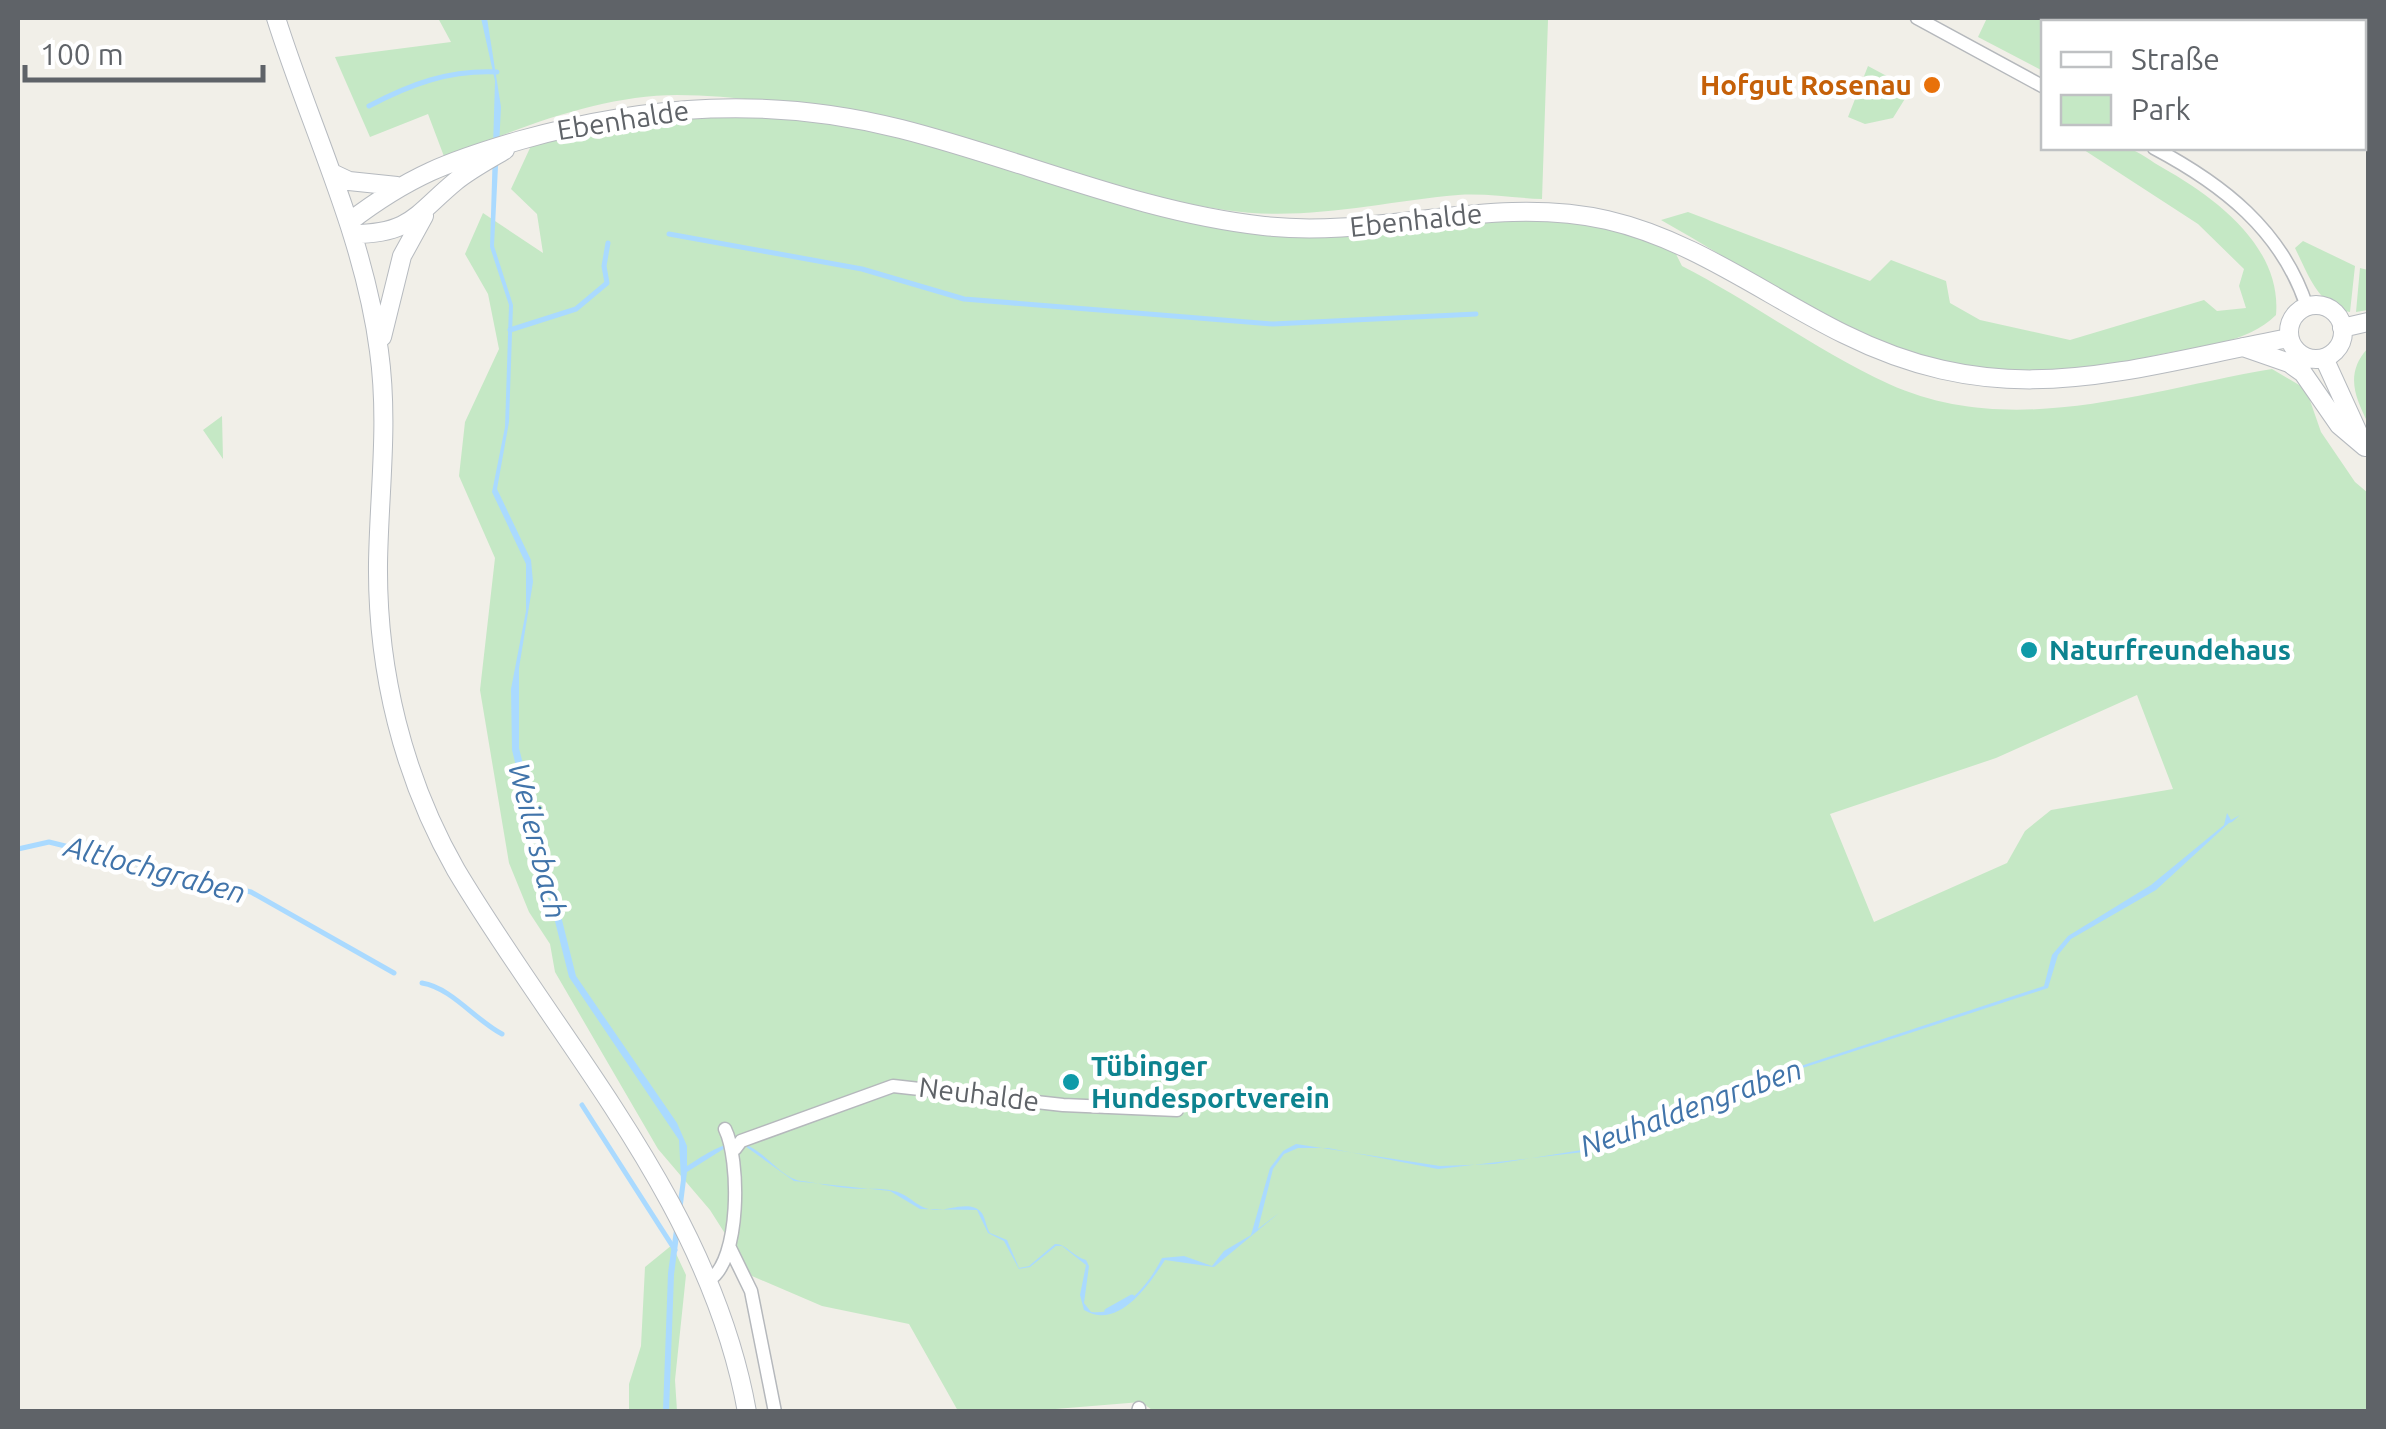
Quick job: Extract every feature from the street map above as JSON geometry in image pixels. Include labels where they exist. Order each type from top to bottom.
[{"type":"street","points":[[276,18],[351,228],[380,352],[384,426],[380,606],[388,681],[404,752],[430,818],[466,886],[650,1165],[707,1275],[747,1412]]},
{"type":"street","points":[[1917,18],[2041,85]]},
{"type":"street","name":"Ebenhalde","points":[[351,228],[397,186],[472,153],[584,123],[660,110],[794,109],[903,130],[1148,205],[1244,224],[1331,229],[1518,210],[1610,221],[1694,252],[1873,347],[1971,377],[2078,380],[2289,338]]},
{"type":"street","name":"Ebenhalde","points":[[351,228],[388,232],[426,214],[457,180],[522,140]]},
{"type":"street","points":[[2157,150],[2223,189],[2266,230],[2307,306]]},
{"type":"street","points":[[332,172],[362,184],[397,186]]},
{"type":"street","points":[[380,352],[397,270],[426,214]]},
{"type":"street","points":[[2307,306],[2330,310],[2342,328],[2338,348],[2324,358],[2307,358],[2289,338],[2291,322],[2307,306]]},
{"type":"street","points":[[2342,328],[2368,322]]},
{"type":"street","points":[[2243,347],[2289,363],[2303,374],[2339,424],[2366,450]]},
{"type":"street","points":[[2324,358],[2366,450]]},
{"type":"street","name":"Neuhalde","points":[[735,1148],[741,1141],[893,1086],[1063,1105],[1177,1110]]},
{"type":"street","points":[[707,1275],[721,1270],[730,1248],[735,1148],[725,1129]]},
{"type":"street","points":[[730,1248],[746,1277],[762,1332],[774,1412]]},
{"type":"green space","points":[[438,18],[1548,20],[1542,199],[1468,195],[1284,214],[1225,210],[1088,181],[816,110],[747,99],[677,95],[588,107],[445,159],[428,114],[370,137],[335,57],[451,42]]},
{"type":"green space","points":[[1987,18],[2368,18],[2368,31],[2366,20],[2041,20],[2041,70],[1978,37]]},
{"type":"green space","points":[[1868,66],[1911,89],[1893,118],[1865,124],[1848,117]]},
{"type":"green space","points":[[794,109],[1244,224],[1518,210],[1669,240],[1682,266],[1862,371],[1936,400],[1983,408],[2080,405],[2272,369],[2306,389],[2321,432],[2355,482],[2368,493],[2368,1411],[1155,1412],[1141,1402],[1031,1411],[958,1411],[909,1324],[822,1306],[752,1276],[710,1210],[658,1149],[555,972],[550,944],[529,912],[509,863],[480,690],[495,558],[459,476],[465,422],[499,349],[488,294],[465,254],[483,213],[543,253],[537,214],[511,189],[536,135],[573,125]],"holes":[[[2137,695],[2173,789],[2051,810],[2025,831],[2007,863],[1874,922],[1830,814],[1996,758]]]},
{"type":"green space","points":[[2084,150],[2132,150],[2224,210],[2242,227],[2268,268],[2275,290],[2276,315],[2251,332],[2222,342],[2082,369],[2022,373],[1956,365],[1868,335],[1661,220],[1688,212],[1870,281],[1891,260],[1946,281],[1950,303],[1980,320],[2070,340],[2204,300],[2217,311],[2246,308],[2239,286],[2244,269],[2198,224]]},
{"type":"green space","points":[[2303,241],[2355,266],[2350,312],[2330,304],[2315,288],[2295,248]]},
{"type":"green space","points":[[2360,268],[2368,270],[2368,310],[2356,312]]},
{"type":"green space","points":[[2367,349],[2368,423],[2354,386],[2356,367]]},
{"type":"green space","points":[[222,416],[223,459],[203,430]]},
{"type":"green space","points":[[672,1245],[686,1275],[675,1380],[677,1411],[629,1412],[629,1384],[641,1346],[645,1267]]},
{"type":"water","name":"Weilersbach","points":[[481,18],[487,18],[501,107],[494,246],[513,305],[509,422],[497,489],[531,560],[533,582],[519,668],[519,748],[576,976],[677,1123],[687,1146],[687,1166],[732,1143],[687,1172],[674,1275],[669,1411],[663,1411],[668,1273],[681,1180],[679,1140],[569,977],[512,750],[511,689],[526,611],[526,564],[492,492],[505,427],[509,305],[490,247],[495,81]]},
{"type":"water","points":[[2227,813],[2231,820],[2240,815],[2232,822],[2245,818],[2229,823],[2156,890],[2071,939],[2058,955],[2048,988],[1686,1106],[1583,1152],[1531,1158],[1582,1150],[1685,1104],[2044,986],[2052,955],[2068,936],[2151,885],[2224,825]]},
{"type":"water","points":[[734,1143],[745,1145],[754,1149],[794,1179],[816,1183],[794,1181],[745,1146]]},
{"type":"water","points":[[1296,1144],[1322,1148],[1298,1148],[1284,1154],[1273,1169],[1258,1229],[1279,1213],[1214,1267],[1165,1260],[1132,1302],[1109,1314],[1097,1315],[1084,1310],[1080,1295],[1086,1265],[1062,1246],[1086,1260],[1089,1266],[1084,1303],[1091,1312],[1114,1309],[1134,1296],[1162,1258],[1184,1256],[1212,1266],[1224,1251],[1251,1235],[1270,1168],[1283,1151]]},
{"type":"water","points":[[1351,1152],[1440,1166],[1474,1165],[1438,1169]]},
{"type":"water","points":[[868,1189],[888,1190],[900,1193],[929,1209],[920,1209],[890,1191]]},
{"type":"water","points":[[971,1207],[976,1209],[981,1212],[990,1233],[1007,1240],[1019,1268],[1029,1266],[1055,1244],[1062,1246],[1056,1246],[1030,1267],[1019,1269],[1004,1241],[988,1233],[977,1210],[944,1209]]},
{"type":"waterway","points":[[369,106],[430,80],[462,73],[497,72]]},
{"type":"waterway","points":[[669,234],[862,269],[964,299],[1273,324],[1476,314]]},
{"type":"waterway","points":[[510,330],[576,309],[607,283],[604,266],[608,243]]},
{"type":"waterway","name":"Altlochgraben","points":[[18,849],[49,842],[251,892],[394,973]]},
{"type":"waterway","name":"Altlochgraben","points":[[422,983],[443,991],[502,1034]]},
{"type":"waterway","name":"Altlochgraben","points":[[582,1105],[675,1250]]},
{"type":"waterway","name":"Neuhaldengraben","points":[[1107,1311],[1132,1297]]},
{"type":"place","name":"Hofgut Rosenau","points":[[1932,85]]},
{"type":"place","name":"Naturfreundehaus","points":[[2029,650]]},
{"type":"place","name":"Tübinger Hundesportverein","points":[[1071,1082]]}]
